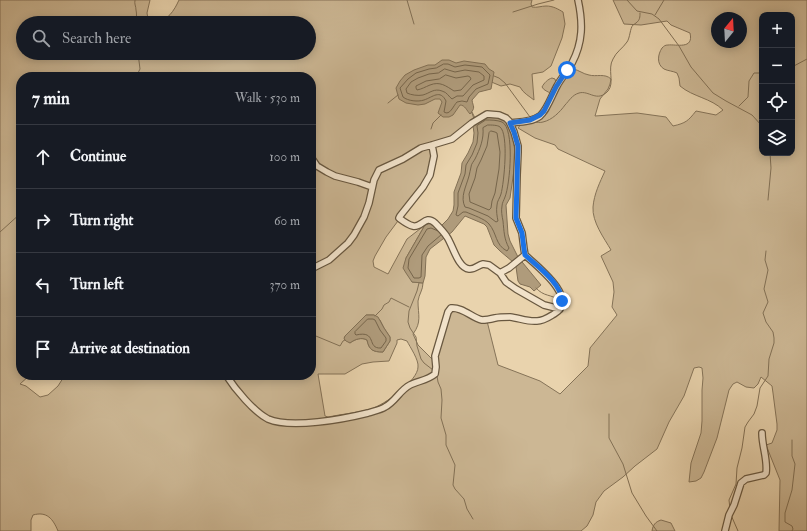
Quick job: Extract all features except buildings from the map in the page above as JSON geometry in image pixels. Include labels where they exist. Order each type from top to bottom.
[{"type":"street","points":[[510,123],[530,120],[540,115],[544,111],[556,87],[572,64],[581,36],[581,17],[578,0]]},
{"type":"street","points":[[230,380],[259,413],[271,420],[287,423],[320,422],[380,410],[385,408],[410,385],[427,379],[435,374],[435,356],[448,312],[451,308],[468,312],[482,320],[510,317],[534,322],[543,320],[557,313],[560,309],[562,297],[556,285],[525,255],[522,233],[516,218],[518,146],[510,123],[506,118],[499,115],[487,114],[452,138],[432,146],[421,148],[403,159],[379,170],[374,180],[364,217],[354,234],[348,243],[329,260],[316,266]]},
{"type":"street","points":[[432,146],[434,156],[428,180],[400,218],[409,225],[413,226],[419,225],[428,220],[433,222],[447,236],[458,260],[465,268],[471,270],[483,264],[489,265],[500,273],[506,282],[516,290],[544,305],[560,309]]},
{"type":"street","points":[[316,163],[335,176],[358,182],[372,188]]},
{"type":"street","points":[[500,273],[525,255]]},
{"type":"street","points":[[725,531],[729,515],[741,483],[746,479],[764,475],[766,473],[762,433]]},
{"type":"shaded area","points":[[0,0],[150,0],[148,16],[16,16],[16,60],[316,60],[316,16],[168,16],[175,8],[179,0],[532,0],[532,7],[546,6],[563,12],[565,24],[562,38],[551,66],[543,72],[532,74],[534,100],[524,93],[520,87],[510,84],[501,86],[489,81],[466,98],[475,121],[473,126],[456,137],[434,146],[435,159],[418,194],[386,237],[373,261],[374,267],[388,274],[407,239],[425,225],[406,258],[412,282],[423,283],[418,301],[419,322],[413,334],[418,345],[435,362],[448,316],[454,306],[487,321],[498,365],[540,381],[560,394],[588,366],[590,348],[617,315],[612,307],[614,292],[613,282],[601,256],[611,250],[599,230],[593,213],[595,197],[605,171],[558,149],[555,145],[535,138],[518,128],[524,120],[537,114],[540,117],[544,116],[548,112],[550,108],[551,94],[542,87],[552,78],[555,79],[556,83],[563,79],[573,69],[592,76],[606,76],[611,79],[608,89],[600,99],[595,116],[637,113],[666,117],[673,126],[686,121],[696,111],[716,115],[723,110],[713,103],[685,90],[680,86],[677,73],[661,67],[658,59],[662,48],[665,45],[687,44],[691,38],[690,33],[671,25],[667,21],[641,25],[624,24],[613,0],[807,0],[807,531],[779,531],[780,480],[766,445],[772,443],[777,430],[777,424],[772,386],[761,377],[758,384],[754,388],[746,387],[737,382],[733,384],[729,390],[717,438],[704,472],[701,478],[696,481],[689,482],[691,463],[701,433],[703,378],[702,368],[699,367],[694,368],[684,396],[669,422],[657,449],[604,491],[596,502],[593,515],[587,526],[581,531],[58,531],[52,520],[46,515],[33,515],[31,520],[31,531],[0,531]],"holes":[[[366,315],[374,315],[380,320],[390,337],[390,341],[383,352],[372,350],[365,339],[354,340],[350,343],[344,338]],[[401,339],[407,341],[416,357],[418,364],[417,373],[407,385],[392,398],[377,407],[360,412],[328,417],[325,416],[318,374],[345,374],[362,364],[389,361],[397,340]]]},
{"type":"shaded area","points":[[661,520],[671,523],[675,531],[652,531],[655,524]]},
{"type":"water","points":[[442,60],[449,60],[456,63],[464,61],[485,64],[494,72],[491,89],[479,92],[472,100],[474,108],[470,114],[465,107],[460,105],[453,115],[443,117],[438,113],[442,102],[440,99],[435,99],[425,104],[418,105],[406,103],[399,99],[396,88],[405,75],[428,65],[435,65]]},
{"type":"water","points":[[485,116],[503,118],[508,122],[512,132],[515,152],[510,198],[506,205],[508,234],[518,257],[541,285],[534,291],[530,287],[520,284],[518,281],[516,267],[513,262],[494,245],[487,227],[484,224],[465,216],[452,232],[430,249],[426,257],[423,283],[412,282],[403,268],[406,258],[425,225],[431,223],[438,228],[448,219],[453,211],[454,192],[461,173],[462,163],[473,142],[474,123]]},
{"type":"water","points":[[366,315],[374,315],[378,317],[390,337],[390,341],[383,352],[372,350],[365,339],[354,340],[350,343],[344,339],[345,336]]},
{"type":"waterway","points":[[135,0],[136,16]]},
{"type":"waterway","points":[[407,0],[414,24]]},
{"type":"waterway","points":[[513,12],[554,0]]},
{"type":"waterway","points":[[627,0],[637,11],[652,14],[659,19],[679,46],[691,67],[713,93],[752,115],[759,123]]},
{"type":"waterway","points":[[655,15],[664,0]]},
{"type":"waterway","points":[[534,122],[542,122],[553,118],[574,95],[586,93],[600,96],[608,91],[611,84],[611,63],[616,54],[627,42],[632,26],[639,20],[640,13]]},
{"type":"waterway","points":[[795,65],[807,59]]},
{"type":"waterway","points":[[138,72],[140,69],[139,60]]},
{"type":"waterway","points":[[739,106],[748,97],[749,81],[754,73],[759,73]]},
{"type":"waterway","points":[[494,76],[505,83],[530,117]]},
{"type":"waterway","points":[[388,103],[398,95]]},
{"type":"waterway","points":[[472,112],[475,118]]},
{"type":"waterway","points":[[431,129],[433,123],[441,115]]},
{"type":"waterway","points":[[768,200],[771,168],[770,156]]},
{"type":"waterway","points":[[0,232],[16,218]]},
{"type":"waterway","points":[[730,509],[729,500],[736,484],[737,468],[745,427],[754,414],[760,388],[768,376],[769,359],[774,343],[773,332],[766,322],[763,313],[768,302],[764,289],[768,270],[765,260],[766,251]]},
{"type":"waterway","points":[[419,283],[409,311],[408,322],[416,337],[421,359],[433,370]]},
{"type":"waterway","points":[[536,288],[542,293],[559,300]]},
{"type":"waterway","points":[[375,316],[391,298],[409,307]]},
{"type":"waterway","points":[[316,336],[340,346],[345,340]]},
{"type":"waterway","points":[[437,376],[441,389],[441,418],[446,435],[446,445],[455,465],[453,485],[464,499],[467,509],[473,519]]},
{"type":"waterway","points":[[609,414],[609,438],[623,464],[632,493],[657,531]]},
{"type":"waterway","points":[[792,440],[792,456],[795,464],[792,490],[785,513],[785,522],[792,526],[792,531]]},
{"type":"waterway","points":[[731,515],[738,531]]},
{"type":"route","points":[[562,301],[560,292],[552,280],[525,255],[522,233],[516,218],[518,146],[510,123],[530,120],[540,115],[544,111],[556,87],[567,70]]}]
